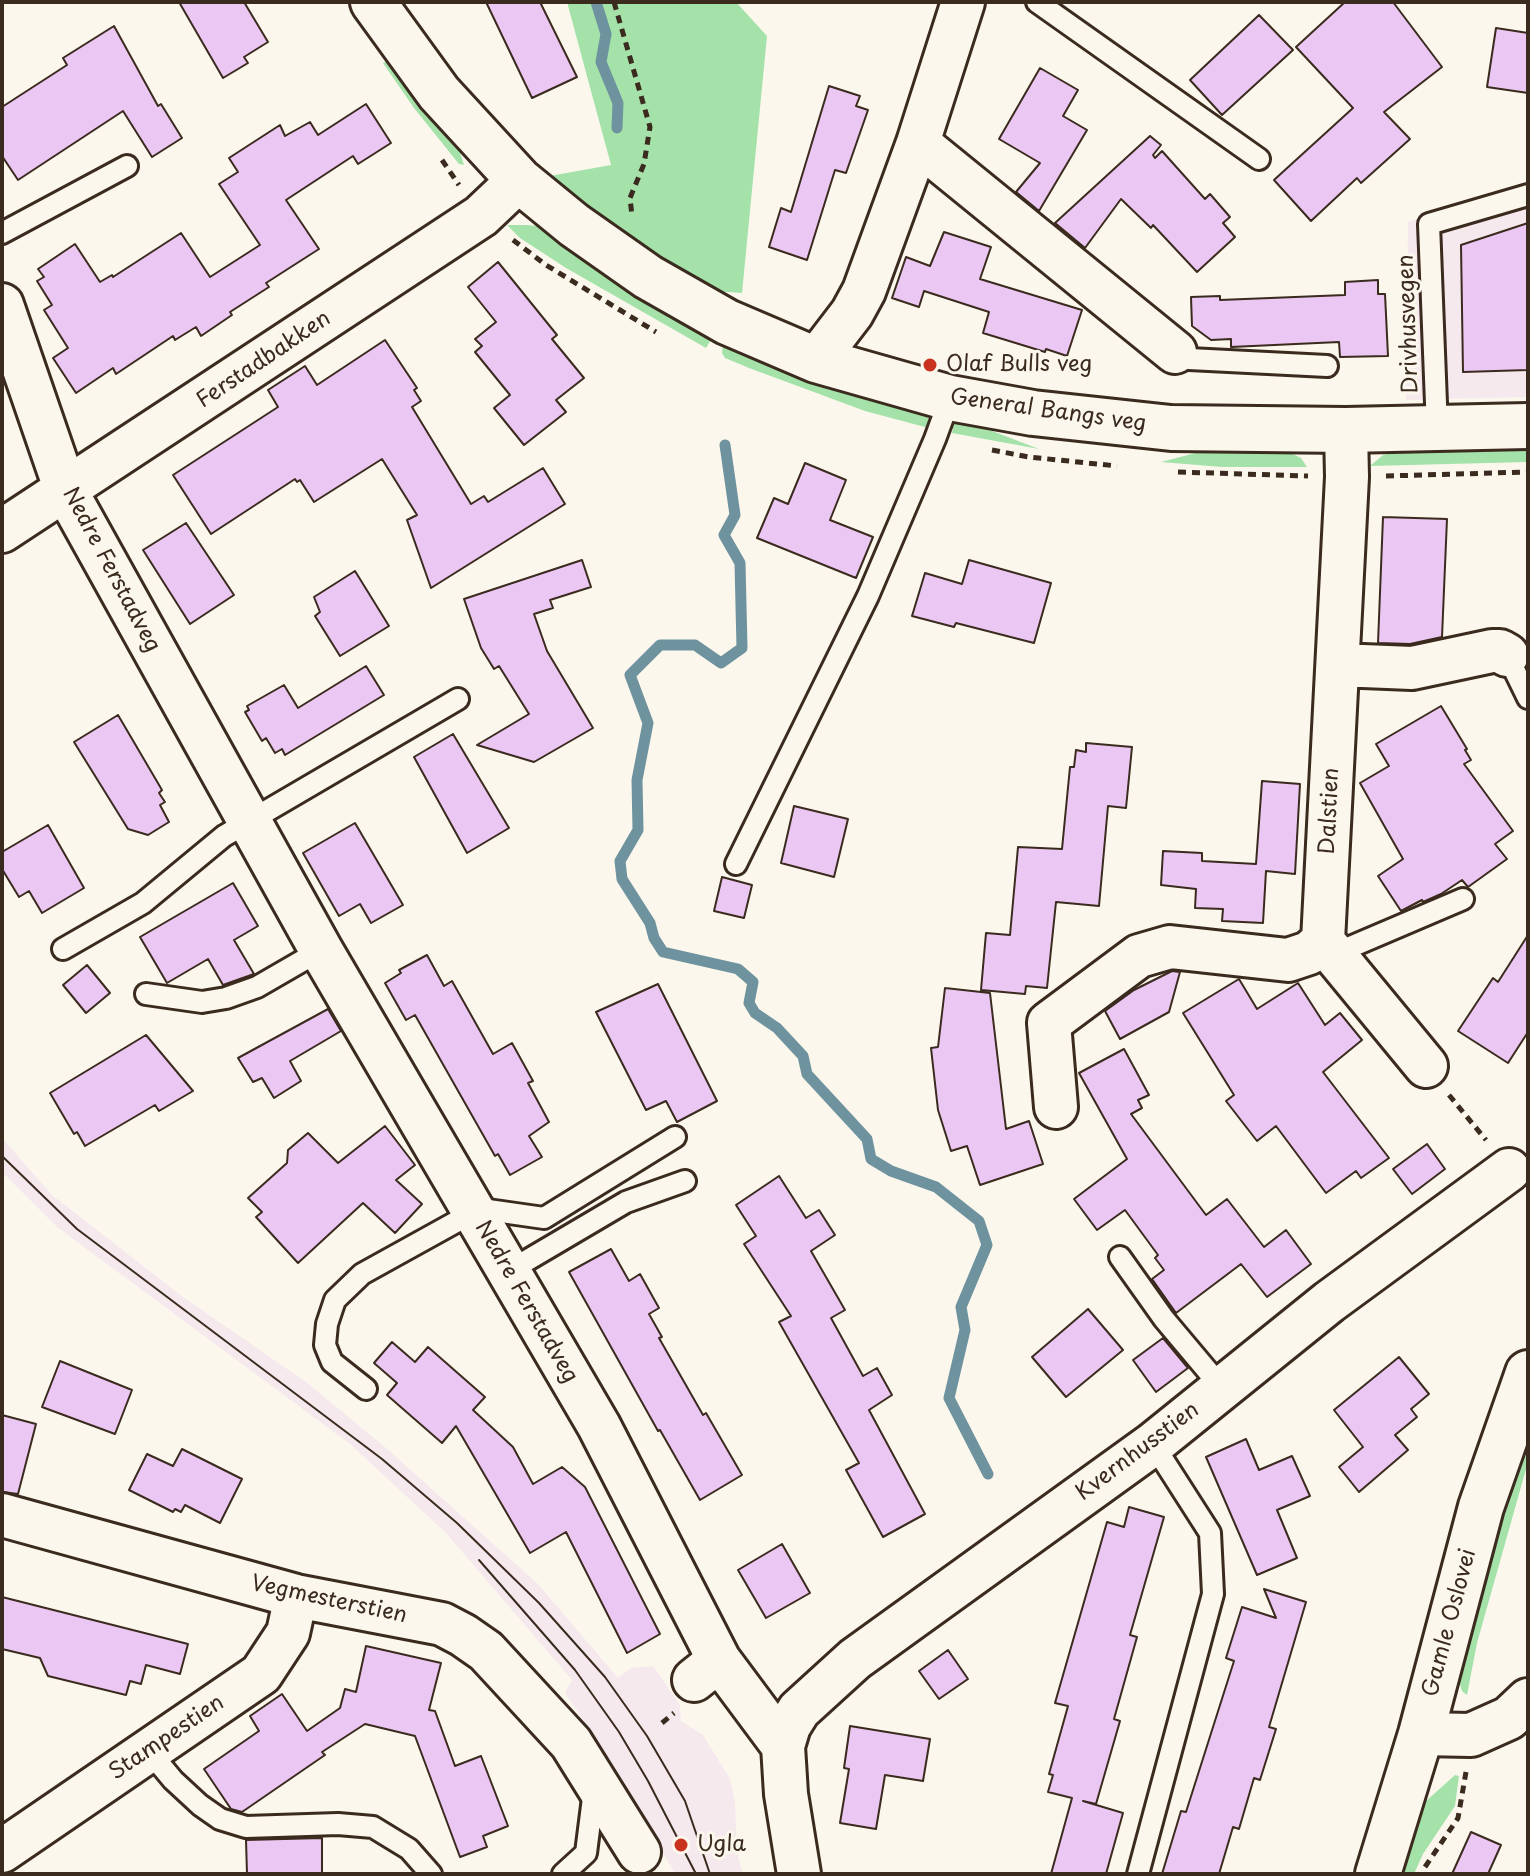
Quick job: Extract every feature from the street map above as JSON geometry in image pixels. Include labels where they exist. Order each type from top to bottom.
[{"type":"street","name":"General Bangs veg","points":[[373,2],[439,93],[519,180],[574,225],[648,277],[727,322],[816,360],[950,398],[1033,413],[1171,428],[1346,430],[1528,426]]},
{"type":"street","points":[[816,360],[852,313],[864,291],[918,143],[963,2]]},
{"type":"street","points":[[918,143],[1175,352]]},
{"type":"street","name":"Ferstadbakken","points":[[2,531],[481,216],[519,180]]},
{"type":"street","name":"Nedre Ferstadveg","points":[[2,305],[66,491],[321,950],[599,1426],[706,1670],[783,1746]]},
{"type":"street","name":"Dalstien","points":[[1328,948],[1347,477],[1346,430]]},
{"type":"street","points":[[1338,665],[1412,668],[1492,651],[1507,655]]},
{"type":"street","points":[[1056,1107],[1049,1023],[1139,956],[1170,947],[1288,960],[1328,948],[1426,1066]]},
{"type":"street","name":"Kvernhusstien","points":[[783,1746],[789,1726],[799,1710],[855,1659],[1153,1444],[1329,1302],[1509,1170]]},
{"type":"street","name":"Gamle Oslovei","points":[[1378,1874],[1421,1734],[1481,1507],[1528,1373]]},
{"type":"street","name":"Vegmesterstien","points":[[2,1515],[296,1596],[442,1624],[463,1635],[486,1651],[571,1743],[639,1852]]},
{"type":"street","name":"Stampestien","points":[[2,1851],[261,1674],[288,1633],[296,1596]]},
{"type":"street","points":[[1421,1734],[1471,1735],[1509,1718],[1528,1700]]},
{"type":"street","points":[[783,1746],[786,1794],[799,1874]]},
{"type":"lane","points":[[1037,2],[1259,159]]},
{"type":"lane","points":[[2,233],[127,166]]},
{"type":"lane","name":"Drivhusvegen","points":[[1437,429],[1429,224],[1528,195]]},
{"type":"lane","points":[[1175,352],[1189,359],[1327,366]]},
{"type":"lane","points":[[736,864],[868,596],[950,398]]},
{"type":"lane","points":[[1507,655],[1528,698]]},
{"type":"lane","points":[[63,949],[143,903],[224,836],[458,699]]},
{"type":"lane","points":[[1328,948],[1463,899]]},
{"type":"lane","points":[[146,994],[202,1002],[226,998],[257,987],[321,950]]},
{"type":"lane","points":[[366,1389],[332,1362],[325,1345],[327,1324],[335,1300],[362,1274],[474,1212],[488,1210],[544,1218],[675,1137]]},
{"type":"lane","points":[[509,1271],[626,1202],[685,1181]]},
{"type":"lane","points":[[1120,1257],[1164,1319],[1222,1388]]},
{"type":"lane","points":[[1138,1874],[1213,1594],[1210,1533],[1153,1444]]},
{"type":"lane","points":[[148,1750],[173,1780],[220,1819],[246,1827],[338,1824],[373,1827],[409,1849],[431,1874]]},
{"type":"lane","points":[[563,1874],[586,1853],[595,1782]]},
{"type":"path","points":[[614,2],[650,127],[644,164],[630,198],[635,224]]},
{"type":"path","points":[[1426,1066],[1509,1170]]},
{"type":"path","points":[[1422,1874],[1458,1818],[1466,1772]]},
{"type":"shaded area","points":[[1528,181],[1528,397],[1406,400],[1408,222]]},
{"type":"shaded area","points":[[2,1138],[52,1195],[183,1297],[306,1382],[386,1448],[538,1584],[618,1678],[631,1668],[653,1666],[680,1705],[681,1721],[703,1735],[730,1779],[735,1802],[737,1852],[743,1874],[675,1874],[614,1766],[565,1693],[572,1680],[446,1533],[350,1444],[57,1227],[2,1172]]},
{"type":"green space","points":[[567,2],[736,2],[767,36],[742,293],[714,291],[636,242],[544,177],[611,165]]},
{"type":"green space","points":[[387,61],[441,124],[459,149],[464,165],[459,164],[414,108],[383,63]]},
{"type":"green space","points":[[507,225],[545,227],[713,336],[706,348],[566,268],[520,238]]},
{"type":"green space","points":[[728,342],[928,413],[929,423],[925,427],[865,411],[749,368],[725,358],[723,345]]},
{"type":"green space","points":[[955,418],[961,419],[1039,449],[952,433]]},
{"type":"green space","points":[[1528,446],[1528,462],[1370,466],[1383,455],[1407,449]]},
{"type":"green space","points":[[1280,448],[1301,458],[1307,467],[1222,467],[1161,462],[1207,450]]},
{"type":"green space","points":[[1528,1427],[1528,1462],[1477,1643],[1467,1695],[1462,1691],[1457,1675],[1460,1659]]},
{"type":"green space","points":[[1455,1775],[1459,1776],[1455,1806],[1423,1854],[1414,1874],[1398,1874],[1417,1815],[1425,1802]]},
{"type":"building","points":[[179,2],[244,2],[268,42],[244,57],[248,63],[223,78]]},
{"type":"building","points":[[486,2],[540,2],[577,77],[532,98]]},
{"type":"building","points":[[1345,2],[1393,2],[1442,67],[1384,112],[1410,139],[1361,183],[1357,178],[1311,221],[1274,180],[1353,108],[1296,47]]},
{"type":"building","points":[[1259,15],[1293,50],[1222,115],[1190,80]]},
{"type":"building","points":[[114,26],[158,106],[161,104],[182,138],[152,157],[123,111],[18,180],[2,156],[2,107],[67,65],[63,58]]},
{"type":"building","points":[[1496,28],[1528,33],[1528,93],[1487,87]]},
{"type":"building","points":[[1040,68],[1078,90],[1063,116],[1087,130],[1039,211],[1016,192],[1040,163],[999,139]]},
{"type":"building","points":[[829,86],[860,96],[856,106],[868,110],[846,173],[835,170],[807,260],[769,247],[781,208],[791,212]]},
{"type":"building","points":[[366,104],[391,143],[358,164],[353,156],[286,200],[319,249],[266,283],[269,287],[230,312],[232,315],[201,336],[196,327],[175,340],[173,336],[116,374],[113,368],[76,393],[53,358],[68,348],[44,310],[52,305],[37,281],[44,277],[38,269],[75,244],[100,282],[113,277],[181,233],[210,277],[260,245],[219,184],[238,172],[229,158],[280,125],[285,136],[310,122],[318,135]]},
{"type":"building","points":[[1150,136],[1161,145],[1153,155],[1155,158],[1162,151],[1205,199],[1210,194],[1230,217],[1223,223],[1235,237],[1197,272],[1153,225],[1151,228],[1121,199],[1085,248],[1055,223]]},
{"type":"building","points":[[1528,223],[1528,370],[1463,372],[1461,245]]},
{"type":"building","points":[[944,232],[991,247],[980,279],[1082,310],[1067,356],[983,333],[989,312],[924,291],[919,307],[892,298],[906,257],[930,266]]},
{"type":"building","points":[[498,262],[557,335],[552,339],[584,378],[556,400],[566,412],[524,445],[494,408],[510,395],[475,352],[482,346],[475,339],[496,322],[468,287]]},
{"type":"building","points":[[1378,280],[1378,294],[1385,294],[1388,356],[1340,357],[1339,342],[1231,347],[1231,339],[1211,340],[1192,326],[1191,297],[1220,296],[1220,300],[1345,295],[1345,282]]},
{"type":"building","points":[[385,340],[417,388],[414,390],[421,401],[412,407],[471,504],[484,496],[488,502],[543,468],[565,504],[431,588],[407,520],[417,515],[382,459],[314,502],[300,480],[297,482],[295,479],[211,534],[173,475],[278,407],[268,390],[305,366],[317,385]]},
{"type":"building","points":[[805,463],[846,480],[830,520],[873,537],[856,578],[757,538],[774,498],[788,504]]},
{"type":"building","points":[[1383,517],[1447,519],[1442,637],[1410,644],[1378,643]]},
{"type":"building","points":[[186,523],[234,595],[190,624],[143,550]]},
{"type":"building","points":[[582,560],[591,587],[550,600],[553,608],[534,614],[547,651],[593,728],[534,762],[477,745],[529,714],[499,666],[494,669],[481,648],[464,599]]},
{"type":"building","points":[[969,560],[1051,583],[1034,643],[956,623],[954,627],[912,616],[925,573],[962,584]]},
{"type":"building","points":[[355,571],[389,626],[340,656],[315,616],[320,612],[314,597]]},
{"type":"building","points":[[366,666],[384,695],[285,755],[282,749],[275,753],[266,738],[262,741],[245,712],[249,710],[247,706],[284,685],[298,708]]},
{"type":"building","points":[[1441,706],[1467,749],[1471,760],[1464,764],[1513,831],[1495,844],[1507,859],[1468,887],[1462,880],[1441,894],[1401,911],[1378,876],[1403,859],[1360,783],[1389,766],[1376,744]]},
{"type":"building","points":[[118,715],[162,790],[159,793],[165,802],[160,805],[169,822],[148,835],[128,829],[74,742]]},
{"type":"building","points":[[453,734],[509,828],[467,853],[414,757]]},
{"type":"building","points":[[1086,743],[1132,747],[1126,808],[1108,806],[1099,906],[1056,902],[1047,988],[1026,986],[1025,994],[981,990],[986,933],[1010,935],[1018,847],[1062,849],[1070,767],[1074,767],[1076,750],[1086,752]]},
{"type":"building","points":[[1262,781],[1300,784],[1295,874],[1266,871],[1263,923],[1222,921],[1223,909],[1195,908],[1196,889],[1161,885],[1163,851],[1202,853],[1202,861],[1256,864]]},
{"type":"building","points":[[794,806],[848,819],[834,877],[781,863]]},
{"type":"building","points":[[355,823],[403,905],[371,923],[360,904],[339,916],[303,853]]},
{"type":"building","points":[[48,825],[84,888],[42,913],[29,891],[19,897],[2,869],[2,852]]},
{"type":"building","points":[[722,877],[752,885],[744,918],[714,911]]},
{"type":"building","points":[[233,883],[258,926],[234,940],[254,974],[223,985],[208,959],[167,983],[140,937]]},
{"type":"building","points":[[1528,935],[1528,1032],[1508,1063],[1458,1031],[1493,978],[1498,982]]},
{"type":"building","points":[[427,955],[444,986],[452,981],[493,1054],[512,1043],[533,1081],[528,1083],[549,1122],[529,1136],[542,1157],[510,1175],[498,1154],[495,1156],[415,1015],[406,1020],[385,983],[401,973],[399,970]]},
{"type":"building","points":[[87,965],[110,993],[86,1013],[63,985]]},
{"type":"building","points":[[1172,971],[1180,972],[1169,1012],[1120,1039],[1105,1011],[1134,990]]},
{"type":"building","points":[[1239,979],[1257,1009],[1298,983],[1325,1025],[1340,1013],[1362,1040],[1323,1072],[1389,1158],[1361,1178],[1356,1171],[1326,1193],[1276,1126],[1257,1141],[1226,1101],[1234,1095],[1183,1013]]},
{"type":"building","points":[[658,984],[717,1101],[677,1122],[666,1101],[646,1110],[596,1012]]},
{"type":"building","points":[[945,988],[990,993],[1006,1129],[1029,1121],[1043,1164],[980,1185],[967,1146],[951,1151],[938,1110],[931,1048],[938,1047]]},
{"type":"building","points":[[328,1009],[341,1031],[290,1061],[301,1081],[274,1098],[262,1078],[253,1082],[238,1058]]},
{"type":"building","points":[[146,1035],[193,1091],[159,1111],[155,1105],[85,1146],[77,1132],[74,1134],[50,1093]]},
{"type":"building","points":[[1124,1049],[1149,1095],[1138,1100],[1142,1108],[1131,1114],[1206,1215],[1227,1199],[1264,1247],[1286,1230],[1311,1264],[1267,1297],[1241,1264],[1176,1313],[1152,1279],[1164,1270],[1155,1258],[1158,1255],[1125,1210],[1097,1230],[1074,1199],[1127,1159],[1079,1073]]},
{"type":"building","points":[[385,1126],[415,1165],[396,1180],[422,1204],[395,1233],[363,1203],[298,1263],[256,1217],[262,1212],[248,1198],[287,1163],[288,1150],[308,1133],[338,1163]]},
{"type":"building","points":[[1427,1144],[1445,1169],[1412,1194],[1393,1169]]},
{"type":"building","points":[[779,1176],[806,1218],[819,1210],[835,1235],[811,1251],[845,1310],[831,1318],[863,1376],[877,1368],[892,1395],[869,1410],[925,1514],[883,1537],[846,1470],[859,1463],[779,1322],[791,1316],[744,1244],[756,1236],[736,1205]]},
{"type":"building","points":[[611,1249],[629,1281],[640,1274],[659,1308],[649,1314],[662,1337],[659,1338],[742,1475],[700,1500],[569,1272]]},
{"type":"building","points":[[1088,1309],[1123,1350],[1066,1397],[1032,1357]]},
{"type":"building","points":[[1163,1338],[1188,1368],[1156,1392],[1133,1360]]},
{"type":"building","points":[[392,1342],[415,1362],[428,1347],[485,1397],[473,1410],[513,1447],[533,1484],[562,1467],[585,1487],[660,1634],[627,1653],[566,1532],[530,1553],[456,1426],[442,1443],[387,1395],[397,1383],[374,1363]]},
{"type":"building","points":[[1399,1357],[1429,1394],[1411,1409],[1417,1417],[1395,1435],[1408,1450],[1359,1492],[1339,1467],[1363,1447],[1334,1410]]},
{"type":"building","points":[[60,1361],[132,1390],[115,1434],[42,1407]]},
{"type":"building","points":[[2,1415],[36,1424],[18,1494],[2,1492]]},
{"type":"building","points":[[1246,1439],[1259,1470],[1292,1456],[1310,1496],[1277,1510],[1297,1558],[1257,1575],[1206,1457]]},
{"type":"building","points":[[182,1449],[242,1479],[220,1523],[185,1505],[181,1512],[175,1509],[173,1512],[129,1490],[147,1454],[173,1466]]},
{"type":"building","points":[[1129,1507],[1164,1517],[1130,1635],[1137,1637],[1114,1719],[1120,1721],[1096,1804],[1083,1801],[1123,1813],[1106,1874],[1051,1874],[1072,1798],[1048,1792],[1053,1775],[1049,1774],[1068,1706],[1055,1703],[1107,1522],[1124,1527]]},
{"type":"building","points":[[782,1544],[810,1593],[766,1618],[738,1570]]},
{"type":"building","points":[[1264,1589],[1306,1602],[1269,1727],[1276,1729],[1260,1780],[1254,1778],[1239,1829],[1233,1827],[1219,1874],[1162,1874],[1181,1811],[1186,1812],[1234,1661],[1226,1658],[1242,1607],[1276,1618]]},
{"type":"building","points":[[2,1597],[188,1644],[180,1674],[146,1665],[141,1684],[130,1681],[126,1695],[48,1676],[40,1658],[2,1649]]},
{"type":"building","points":[[366,1646],[441,1663],[429,1710],[435,1711],[455,1766],[481,1756],[508,1826],[483,1836],[487,1847],[460,1857],[415,1736],[365,1724],[242,1812],[231,1809],[204,1769],[259,1731],[250,1716],[282,1694],[307,1731],[340,1708],[345,1689],[356,1692]]},
{"type":"building","points":[[948,1650],[968,1679],[939,1699],[919,1671]]},
{"type":"building","points":[[850,1726],[930,1739],[923,1781],[885,1775],[876,1829],[840,1823],[849,1769],[844,1768]]},
{"type":"building","points":[[1471,1832],[1501,1845],[1488,1874],[1452,1874]]},
{"type":"building","points":[[322,1838],[322,1874],[247,1874],[246,1840]]},
{"type":"waterway","points":[[596,2],[606,34],[601,62],[618,103],[617,128]]},
{"type":"waterway","points":[[725,445],[735,515],[724,535],[740,563],[742,648],[721,663],[695,645],[660,645],[630,675],[648,723],[637,780],[638,830],[620,861],[622,879],[650,923],[654,938],[663,952],[738,969],[753,982],[749,1003],[755,1013],[777,1028],[803,1056],[807,1074],[867,1139],[871,1159],[891,1171],[936,1187],[979,1221],[987,1245],[961,1307],[965,1330],[949,1398],[988,1474]]},
{"type":"tram line","points":[[2,1156],[77,1229],[382,1459],[457,1523],[539,1603],[605,1677],[647,1736],[685,1801],[710,1874]]},
{"type":"tram line","points":[[479,1560],[575,1670],[619,1732],[696,1874]]},
{"type":"place","name":"Olaf Bulls veg","points":[[930,365]]},
{"type":"place","name":"Ugla","points":[[681,1845]]}]
